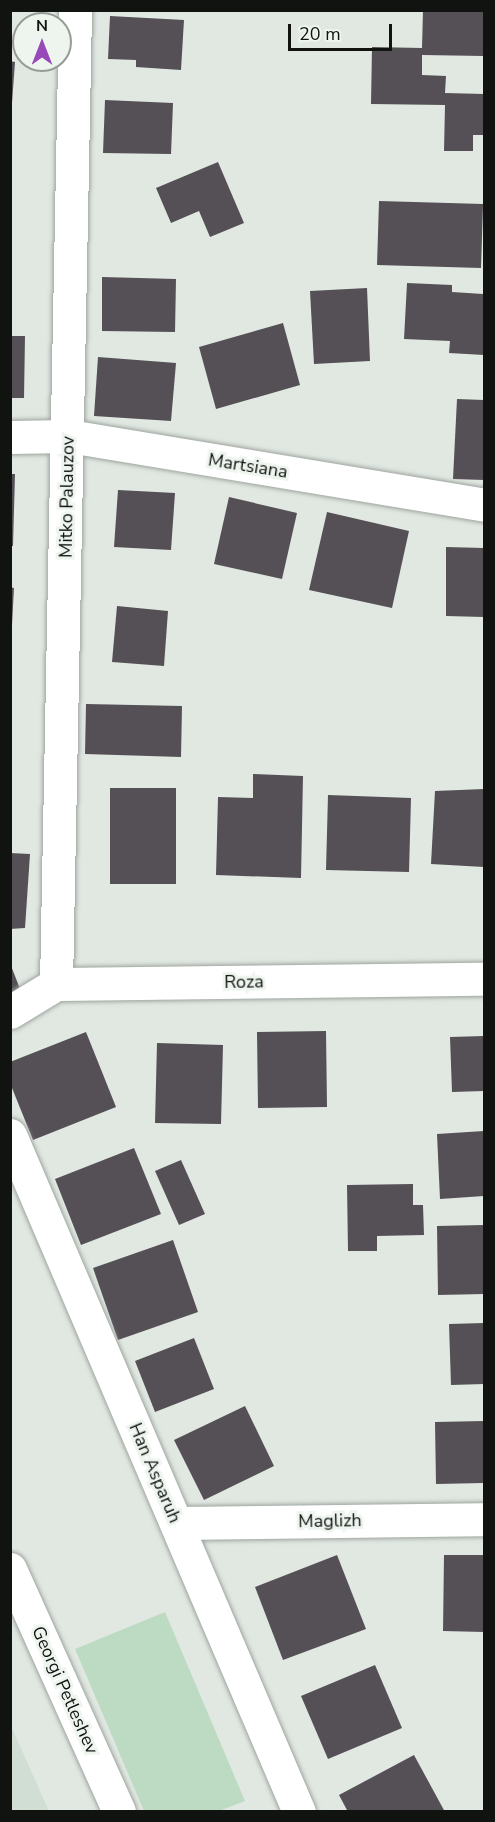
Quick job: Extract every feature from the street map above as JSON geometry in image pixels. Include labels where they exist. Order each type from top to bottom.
[{"type":"street","name":"Mitko Palauzov","points":[[56,984],[69,436],[75,10]]},
{"type":"street","name":"Martsiana","points":[[10,437],[69,436],[484,505]]},
{"type":"street","name":"Roza","points":[[56,984],[484,979]]},
{"type":"street","points":[[10,1012],[56,984]]},
{"type":"street","name":"Han Asparuh","points":[[10,1135],[299,1812]]},
{"type":"street","name":"Maglizh","points":[[176,1523],[484,1519]]},
{"type":"street","name":"Georgi Petleshev","points":[[10,1569],[119,1812]]},
{"type":"shaded area","points":[[11,1726],[49,1811],[11,1811]]},
{"type":"green space","points":[[165,1612],[245,1801],[219,1811],[144,1811],[75,1649]]},
{"type":"building","points":[[423,10],[484,10],[484,56],[422,55],[422,75],[446,76],[445,93],[484,94],[484,135],[473,135],[473,151],[444,151],[445,105],[371,104],[372,47],[422,48]]},
{"type":"building","points":[[110,16],[184,20],[181,70],[136,67],[136,60],[108,59]]},
{"type":"building","points":[[10,61],[12,61],[12,72],[14,72],[12,103],[10,103]]},
{"type":"building","points":[[105,100],[173,103],[171,154],[103,153]]},
{"type":"building","points":[[218,162],[244,223],[210,237],[199,211],[171,223],[156,188]]},
{"type":"building","points":[[379,201],[483,204],[481,268],[377,265]]},
{"type":"building","points":[[102,277],[176,279],[175,332],[102,331]]},
{"type":"building","points":[[407,283],[452,285],[452,292],[483,294],[484,355],[449,353],[450,341],[404,339]]},
{"type":"building","points":[[367,288],[370,361],[314,364],[310,291]]},
{"type":"building","points":[[283,323],[300,385],[216,409],[199,347]]},
{"type":"building","points":[[10,336],[25,336],[24,398],[10,398]]},
{"type":"building","points":[[98,357],[176,363],[171,421],[94,416]]},
{"type":"building","points":[[457,399],[484,400],[484,480],[453,479]]},
{"type":"building","points":[[10,474],[15,474],[13,546],[10,546]]},
{"type":"building","points":[[118,490],[175,493],[171,550],[114,547]]},
{"type":"building","points":[[229,497],[297,513],[282,579],[214,564]]},
{"type":"building","points":[[327,512],[409,531],[392,608],[309,590]]},
{"type":"building","points":[[446,547],[484,548],[484,617],[446,616]]},
{"type":"building","points":[[10,587],[14,588],[12,625],[10,625]]},
{"type":"building","points":[[117,606],[168,611],[164,666],[112,662]]},
{"type":"building","points":[[86,704],[182,706],[181,757],[85,754]]},
{"type":"building","points":[[253,774],[303,776],[301,878],[216,875],[218,797],[253,798]]},
{"type":"building","points":[[110,788],[176,788],[176,884],[110,884]]},
{"type":"building","points":[[484,789],[484,867],[431,864],[435,791]]},
{"type":"building","points":[[328,795],[411,798],[409,872],[326,870]]},
{"type":"building","points":[[10,853],[30,854],[25,928],[10,929]]},
{"type":"building","points":[[10,963],[20,989],[10,993]]},
{"type":"building","points":[[326,1031],[327,1107],[258,1108],[257,1032]]},
{"type":"building","points":[[86,1032],[116,1107],[33,1140],[10,1083],[10,1062]]},
{"type":"building","points":[[484,1036],[484,1091],[452,1092],[450,1037]]},
{"type":"building","points":[[157,1043],[223,1045],[221,1124],[155,1123]]},
{"type":"building","points":[[484,1131],[484,1196],[440,1199],[437,1134]]},
{"type":"building","points":[[134,1148],[161,1214],[81,1245],[55,1179]]},
{"type":"building","points":[[181,1160],[205,1214],[179,1225],[155,1171]]},
{"type":"building","points":[[413,1184],[413,1205],[423,1205],[424,1235],[377,1236],[377,1251],[348,1251],[347,1185]]},
{"type":"building","points":[[484,1225],[484,1294],[438,1295],[437,1226]]},
{"type":"building","points":[[173,1240],[198,1312],[118,1340],[93,1268]]},
{"type":"building","points":[[484,1323],[484,1384],[451,1385],[449,1324]]},
{"type":"building","points":[[194,1338],[214,1389],[155,1412],[135,1361]]},
{"type":"building","points":[[245,1406],[274,1466],[204,1500],[174,1440]]},
{"type":"building","points":[[484,1421],[484,1483],[436,1484],[435,1422]]},
{"type":"building","points":[[337,1555],[366,1629],[283,1660],[255,1587]]},
{"type":"building","points":[[444,1555],[484,1555],[484,1632],[443,1631]]},
{"type":"building","points":[[375,1665],[402,1728],[328,1759],[301,1696]]},
{"type":"building","points":[[414,1755],[445,1812],[348,1812],[339,1795]]}]
